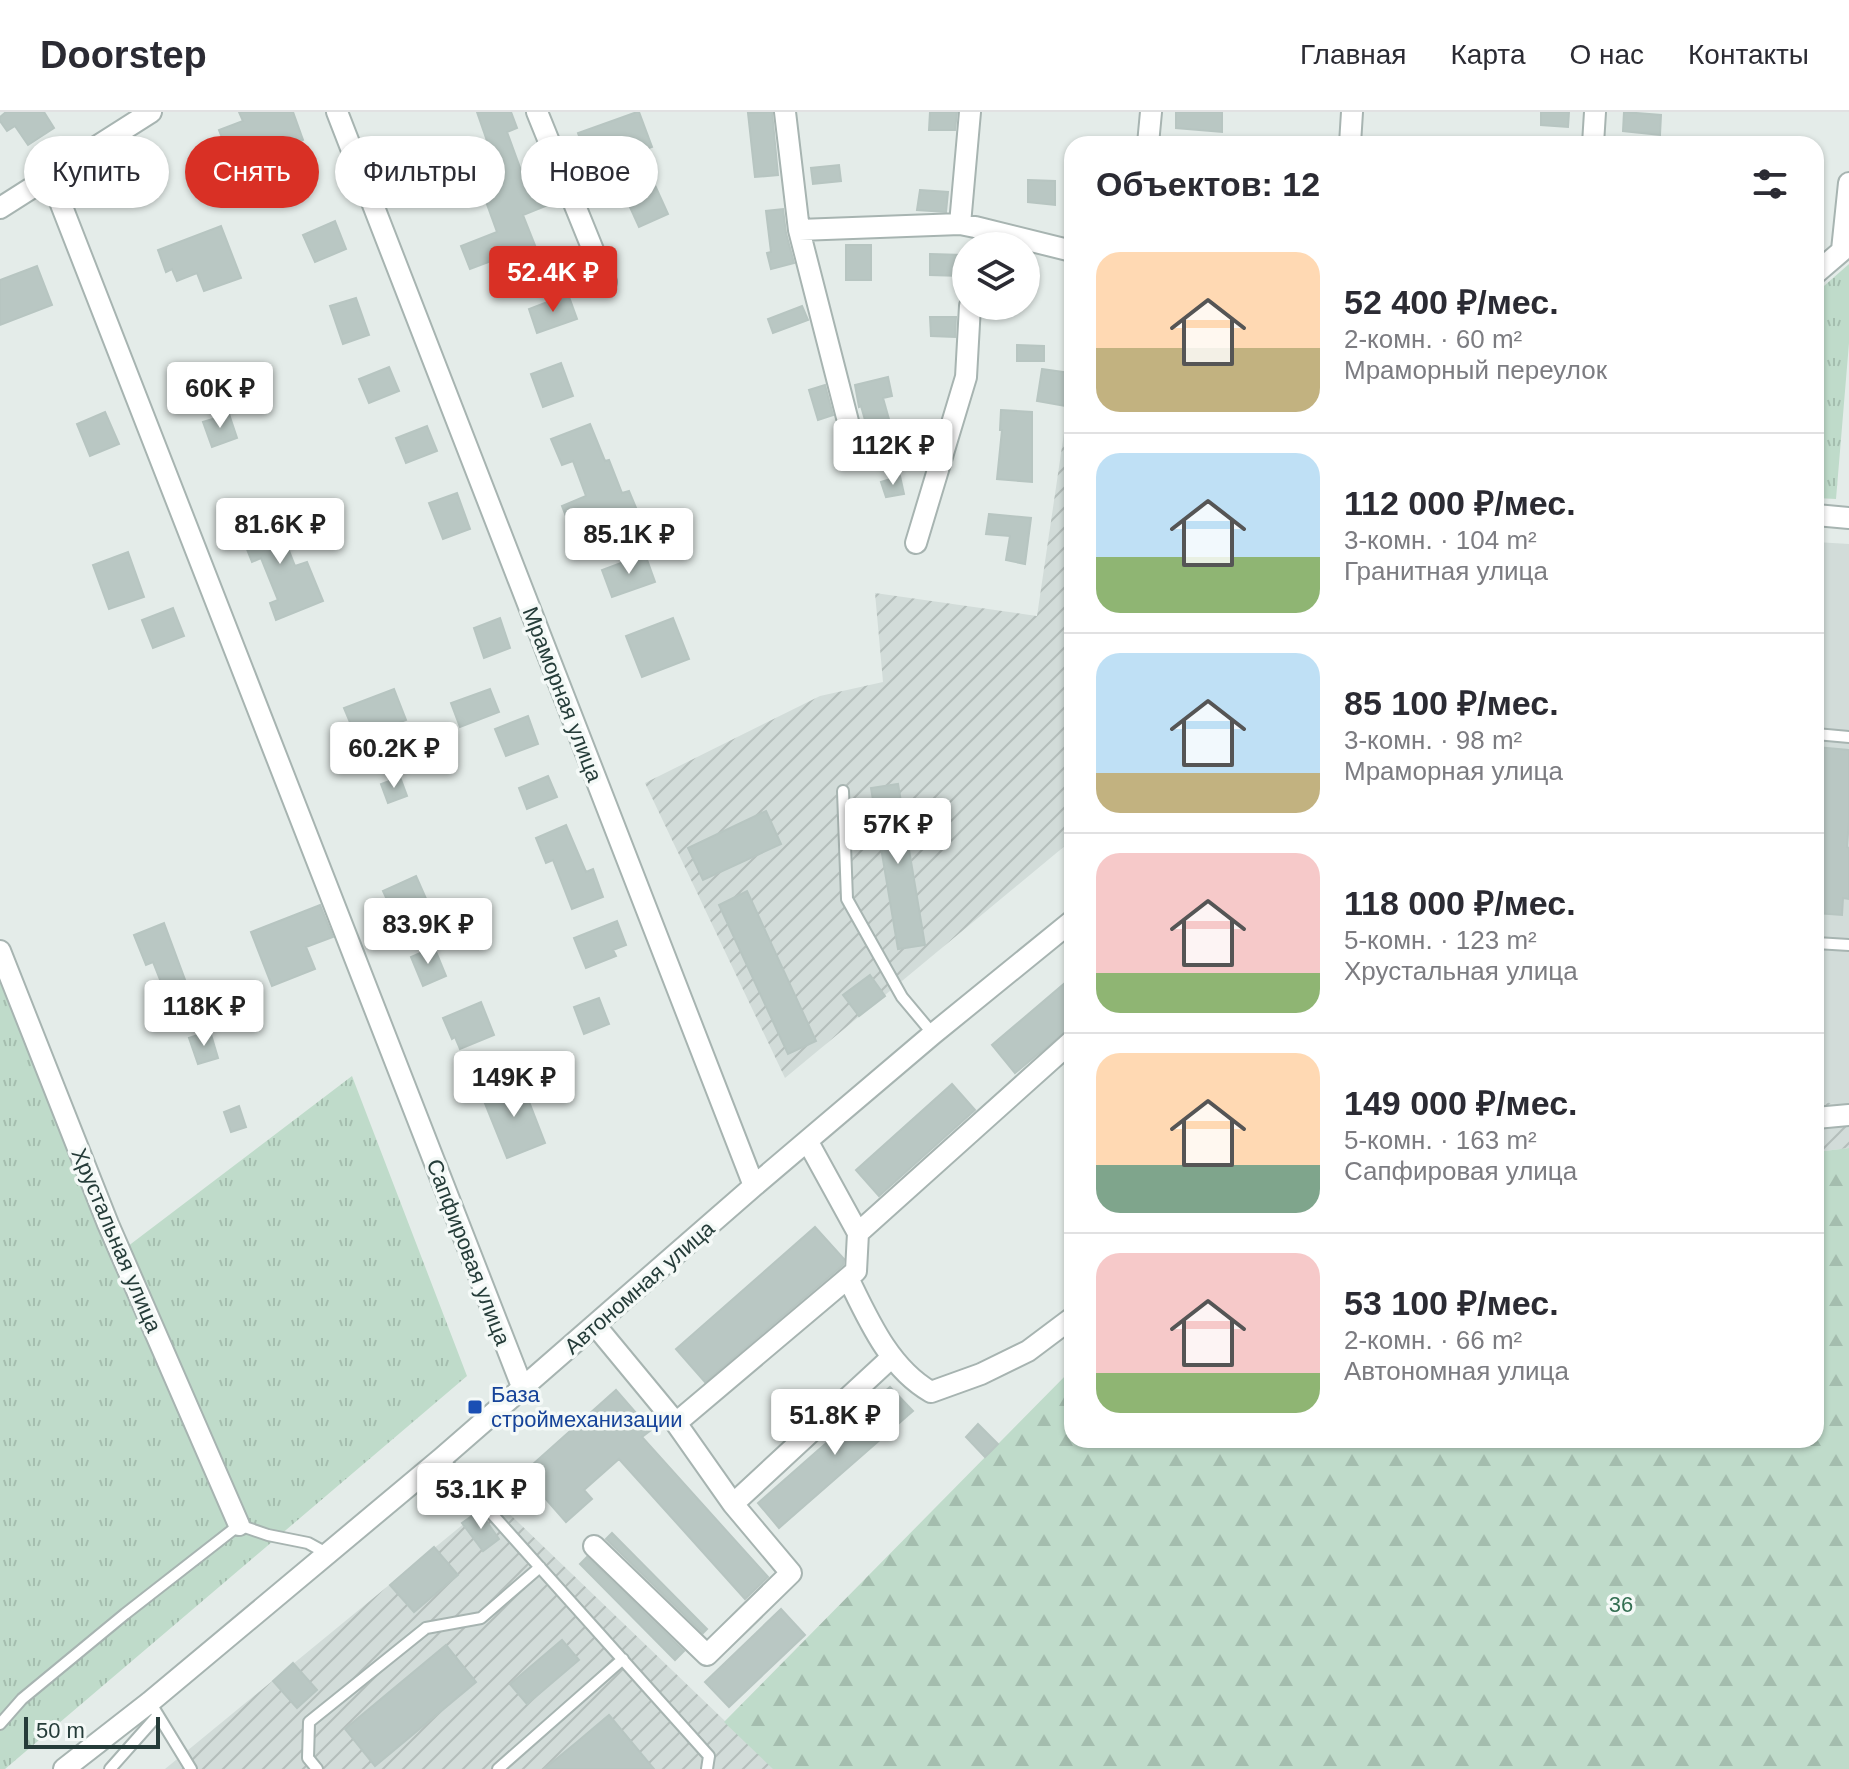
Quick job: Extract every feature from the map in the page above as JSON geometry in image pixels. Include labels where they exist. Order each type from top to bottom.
[{"type":"street","points":[[113,136],[151,112]]},
{"type":"street","name":"Мраморная улица","points":[[337,112],[754,1186]]},
{"type":"street","points":[[537,112],[606,282]]},
{"type":"street","points":[[785,112],[799,230],[852,437]]},
{"type":"street","points":[[799,230],[970,232],[970,112]]},
{"type":"street","points":[[1149,136],[1151,112]]},
{"type":"street","points":[[1350,136],[1352,112]]},
{"type":"street","points":[[1594,136],[1595,112]]},
{"type":"street","points":[[1824,266],[1846,248],[1849,183]]},
{"type":"street","points":[[0,208],[24,193]]},
{"type":"street","name":"Сапфировая улица","points":[[62,208],[523,1389]]},
{"type":"street","points":[[1040,245],[1064,250]]},
{"type":"street","points":[[916,543],[966,377],[969,320]]},
{"type":"street","points":[[1824,516],[1849,518]]},
{"type":"street","name":"Автономная улица","points":[[64,1769],[133,1714],[154,1709],[328,1554],[523,1389],[754,1186],[1064,928]]},
{"type":"street","name":"Хрустальная улица","points":[[0,951],[108,1224],[239,1525]]},
{"type":"street","points":[[858,1233],[1064,1048]]},
{"type":"street","points":[[1824,1117],[1849,1115]]},
{"type":"street","points":[[676,1423],[856,1271],[858,1233],[808,1142]]},
{"type":"street","points":[[848,1278],[892,1357],[918,1385],[931,1392],[981,1374],[1028,1351],[1064,1324]]},
{"type":"street","points":[[594,1546],[707,1655],[791,1573],[733,1504],[676,1423],[595,1325]]},
{"type":"street","points":[[733,1504],[892,1357]]},
{"type":"lane","points":[[1824,735],[1849,737]]},
{"type":"lane","points":[[843,791],[847,899],[902,997],[933,1034]]},
{"type":"lane","points":[[1824,943],[1849,945]]},
{"type":"lane","points":[[442,1458],[709,1756],[707,1769]]},
{"type":"lane","points":[[0,1724],[22,1699],[239,1525],[308,1543],[328,1554]]},
{"type":"lane","points":[[317,1769],[308,1758],[309,1722],[426,1628],[481,1618],[540,1567]]},
{"type":"lane","points":[[498,1769],[623,1659]]},
{"type":"lane","points":[[110,1769],[154,1709],[191,1769]]},
{"type":"shaded area","points":[[1064,433],[1064,847],[785,1078],[645,783],[820,696],[883,682],[875,593],[1037,616]]},
{"type":"shaded area","points":[[1824,542],[1849,544],[1849,1107],[1824,1102]]},
{"type":"shaded area","points":[[1824,1102],[1849,1107],[1849,1148],[1824,1151]]},
{"type":"shaded area","points":[[494,1499],[775,1769],[165,1769]]},
{"type":"green space","points":[[1849,264],[1849,343],[1836,499],[1824,498],[1824,286]]},
{"type":"green space","points":[[0,981],[111,1259],[352,1076],[467,1376],[5,1769],[0,1769]]},
{"type":"green space","name":"36","points":[[1849,1148],[1849,1769],[773,1769],[724,1722],[1064,1377],[1064,1448],[1824,1448],[1824,1151]]},
{"type":"building","points":[[6,112],[44,112],[54,128],[42,136],[24,136],[24,139],[15,126],[7,131],[0,117]]},
{"type":"building","points":[[239,112],[293,112],[302,136],[221,136],[219,130],[243,121]]},
{"type":"building","points":[[477,112],[511,112],[517,128],[507,132],[521,170],[521,208],[540,208],[523,215],[540,258],[496,275],[491,261],[470,269],[461,246],[497,232],[488,208],[505,208],[505,136],[485,136]]},
{"type":"building","points":[[639,112],[648,136],[579,136],[578,133]]},
{"type":"building","points":[[772,112],[778,175],[755,177],[748,113]]},
{"type":"building","points":[[930,112],[957,112],[955,130],[929,130]]},
{"type":"building","points":[[1176,112],[1222,112],[1222,132],[1176,128]]},
{"type":"building","points":[[1541,112],[1569,112],[1568,127],[1541,125]]},
{"type":"building","points":[[1624,112],[1661,115],[1660,135],[1623,131]]},
{"type":"building","points":[[839,165],[841,181],[813,184],[811,168]]},
{"type":"building","points":[[1028,180],[1055,181],[1055,205],[1028,202]]},
{"type":"building","points":[[920,190],[948,192],[946,212],[917,210]]},
{"type":"building","points":[[658,192],[668,214],[639,227],[630,208],[658,208]]},
{"type":"building","points":[[783,209],[794,263],[771,269],[767,253],[771,252],[766,211]]},
{"type":"building","points":[[335,221],[346,249],[315,262],[303,235]]},
{"type":"building","points":[[221,226],[241,278],[204,291],[197,273],[177,281],[172,269],[166,272],[158,250]]},
{"type":"building","points":[[846,245],[871,245],[871,280],[846,280]]},
{"type":"building","points":[[930,254],[952,255],[952,276],[930,275]]},
{"type":"building","points":[[37,266],[52,305],[0,325],[0,280]]},
{"type":"building","points":[[568,294],[577,319],[537,333],[529,309]]},
{"type":"building","points":[[356,298],[369,335],[343,344],[330,306]]},
{"type":"building","points":[[802,306],[808,320],[773,333],[768,319]]},
{"type":"building","points":[[930,317],[952,317],[956,320],[955,337],[931,336]]},
{"type":"building","points":[[1017,345],[1044,346],[1044,361],[1017,361]]},
{"type":"building","points":[[561,363],[573,396],[543,407],[531,374]]},
{"type":"building","points":[[389,367],[399,391],[369,403],[359,379]]},
{"type":"building","points":[[1042,369],[1064,372],[1064,406],[1037,401]]},
{"type":"building","points":[[888,377],[892,396],[883,398],[894,437],[871,441],[855,385]]},
{"type":"building","points":[[825,385],[833,415],[818,420],[809,390]]},
{"type":"building","points":[[1001,410],[1032,412],[1032,482],[997,479]]},
{"type":"building","points":[[105,412],[119,444],[90,456],[77,424]]},
{"type":"building","points":[[229,414],[237,438],[212,447],[203,422]]},
{"type":"building","points":[[590,424],[622,493],[629,491],[639,515],[603,529],[600,521],[572,532],[562,506],[586,496],[573,461],[562,465],[551,439]]},
{"type":"building","points":[[427,426],[437,451],[406,463],[396,438]]},
{"type":"building","points":[[900,476],[904,494],[886,497],[881,482]]},
{"type":"building","points":[[457,493],[470,529],[443,539],[429,503]]},
{"type":"building","points":[[273,510],[295,566],[307,562],[323,601],[276,620],[270,603],[278,600],[261,558],[252,562],[237,524]]},
{"type":"building","points":[[989,514],[1031,518],[1025,564],[1006,560],[1010,536],[986,534]]},
{"type":"building","points":[[128,552],[144,597],[109,609],[93,565]]},
{"type":"building","points":[[645,554],[655,582],[612,597],[602,570]]},
{"type":"building","points":[[173,608],[184,636],[153,648],[142,620]]},
{"type":"building","points":[[500,618],[510,648],[484,658],[474,628]]},
{"type":"building","points":[[673,618],[689,659],[642,677],[626,636]]},
{"type":"building","points":[[394,689],[406,720],[357,739],[344,708]]},
{"type":"building","points":[[490,689],[499,712],[460,727],[451,703]]},
{"type":"building","points":[[528,716],[538,744],[506,756],[495,729]]},
{"type":"building","points":[[1824,748],[1849,750],[1849,899],[1843,898],[1842,915],[1824,914]]},
{"type":"building","points":[[548,776],[557,797],[527,809],[519,788]]},
{"type":"building","points":[[400,777],[407,796],[388,803],[381,784]]},
{"type":"building","points":[[898,784],[925,945],[898,949],[871,788]]},
{"type":"building","points":[[766,811],[781,844],[703,880],[688,848]]},
{"type":"building","points":[[566,825],[586,872],[593,869],[603,897],[572,909],[553,860],[546,863],[536,838]]},
{"type":"building","points":[[416,876],[431,910],[406,921],[402,912],[394,915],[383,891]]},
{"type":"building","points":[[747,891],[816,1041],[788,1054],[719,905]]},
{"type":"building","points":[[320,905],[333,937],[306,947],[315,969],[272,986],[251,932]]},
{"type":"building","points":[[617,921],[626,945],[613,950],[616,956],[586,968],[574,938]]},
{"type":"building","points":[[164,923],[191,996],[170,1005],[153,962],[146,965],[134,935]]},
{"type":"building","points":[[434,947],[446,976],[423,986],[411,957]]},
{"type":"building","points":[[870,975],[885,996],[859,1016],[843,995]]},
{"type":"building","points":[[1064,984],[1064,1033],[1015,1073],[992,1045]]},
{"type":"building","points":[[599,998],[609,1024],[584,1034],[574,1007]]},
{"type":"building","points":[[481,1002],[494,1035],[460,1049],[443,1018]]},
{"type":"building","points":[[210,1031],[218,1058],[198,1064],[189,1038]]},
{"type":"building","points":[[521,1081],[545,1143],[507,1158],[482,1096]]},
{"type":"building","points":[[952,1084],[975,1110],[879,1196],[856,1170]]},
{"type":"building","points":[[239,1106],[246,1127],[231,1132],[224,1112]]},
{"type":"building","points":[[815,1227],[844,1259],[843,1265],[705,1382],[676,1349]]},
{"type":"building","points":[[890,1387],[913,1411],[779,1528],[758,1503]]},
{"type":"building","points":[[616,1390],[651,1430],[642,1437],[768,1577],[745,1599],[619,1459],[584,1490],[592,1499],[566,1522],[523,1473]]},
{"type":"building","points":[[978,1424],[998,1444],[985,1457],[966,1437]]},
{"type":"building","points":[[479,1511],[499,1539],[483,1551],[462,1523]]},
{"type":"building","points":[[612,1533],[707,1629],[703,1633],[606,1539]]},
{"type":"building","points":[[434,1547],[458,1575],[414,1612],[390,1585]]},
{"type":"building","points":[[587,1557],[684,1651],[675,1660],[580,1564]]},
{"type":"building","points":[[781,1609],[805,1635],[729,1707],[705,1682]]},
{"type":"building","points":[[562,1640],[579,1660],[527,1704],[510,1684]]},
{"type":"building","points":[[446,1645],[476,1682],[375,1766],[345,1729]]},
{"type":"building","points":[[293,1663],[317,1690],[297,1708],[273,1681]]},
{"type":"building","points":[[609,1715],[654,1769],[544,1769],[577,1742]]},
{"type":"place","name":"База строймеханизации","points":[[475,1407]]}]
